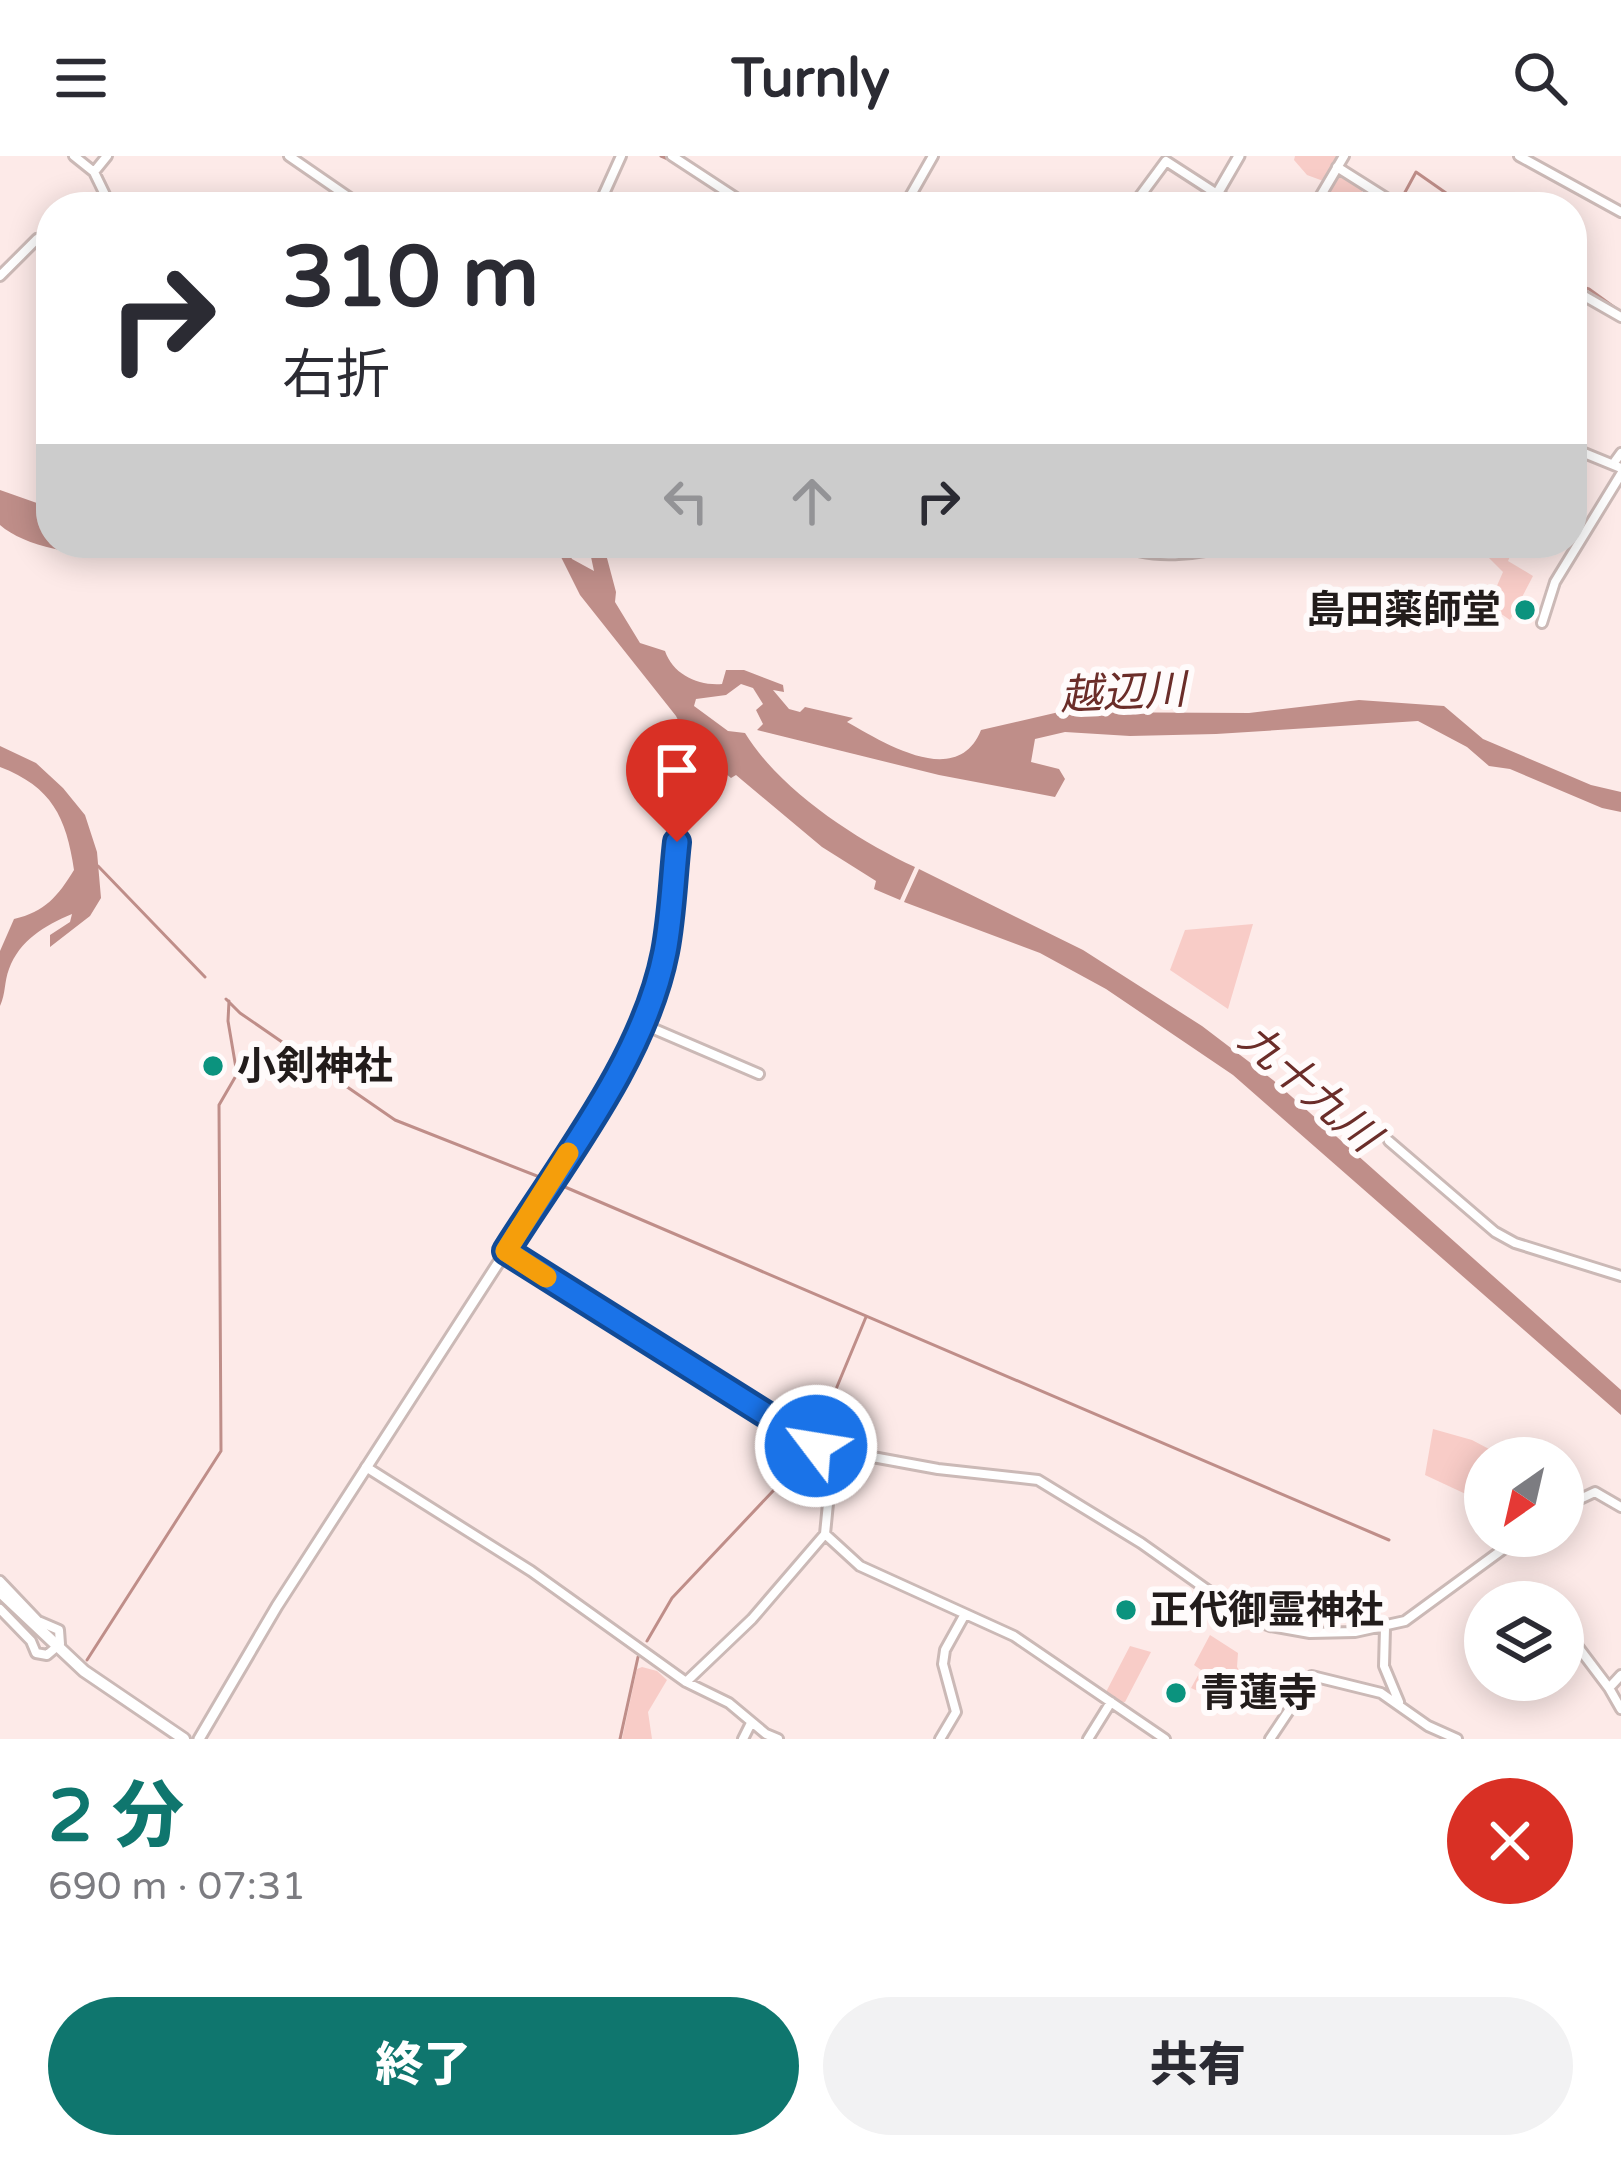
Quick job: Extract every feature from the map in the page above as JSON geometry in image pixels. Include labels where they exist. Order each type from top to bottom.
[{"type":"main road","points":[[2,1600],[120,1697],[184,1739]]},
{"type":"street","points":[[74,156],[94,172],[104,192]]},
{"type":"street","points":[[94,172],[106,156]]},
{"type":"street","points":[[289,156],[342,192]]},
{"type":"street","points":[[605,192],[621,156]]},
{"type":"street","points":[[672,156],[727,192]]},
{"type":"street","points":[[913,192],[933,156]]},
{"type":"street","points":[[1218,192],[1239,156]]},
{"type":"street","points":[[1323,192],[1344,156]]},
{"type":"street","points":[[1519,156],[1585,192]]},
{"type":"street","points":[[1143,192],[1166,161],[1214,192]]},
{"type":"street","points":[[1337,167],[1377,192]]},
{"type":"street","points":[[1587,193],[1621,212]]},
{"type":"street","points":[[0,276],[36,240]]},
{"type":"street","points":[[1587,298],[1621,317]]},
{"type":"street","points":[[1587,525],[1618,469],[1621,452]]},
{"type":"street","points":[[1587,455],[1618,469]]},
{"type":"street","points":[[1542,623],[1568,558]]},
{"type":"street","points":[[199,1739],[277,1606],[605,1100],[664,955],[677,842]]},
{"type":"street","points":[[640,1023],[759,1074]]},
{"type":"street","points":[[1389,1141],[1496,1232],[1515,1243],[1621,1276]]},
{"type":"street","points":[[506,1251],[823,1451],[831,1473],[825,1534],[752,1619],[686,1682]]},
{"type":"street","points":[[823,1451],[1039,1480],[1141,1543],[1244,1616],[1310,1633],[1385,1628],[1405,1622],[1493,1557]]},
{"type":"street","points":[[366,1467],[778,1739]]},
{"type":"street","points":[[1584,1497],[1595,1492],[1621,1507]]},
{"type":"street","points":[[825,1534],[860,1566],[1026,1643],[1166,1739]]},
{"type":"street","points":[[0,1582],[38,1622],[59,1630],[56,1648]]},
{"type":"street","points":[[940,1739],[956,1712],[943,1664],[945,1650],[965,1614]]},
{"type":"street","points":[[1385,1628],[1384,1666],[1400,1703]]},
{"type":"street","points":[[1584,1655],[1621,1709]]},
{"type":"street","points":[[1609,1688],[1621,1675]]},
{"type":"street","points":[[1270,1739],[1312,1676],[1346,1682],[1400,1703],[1428,1726],[1457,1739]]},
{"type":"street","points":[[1088,1739],[1112,1702]]},
{"type":"street","points":[[743,1739],[751,1723]]},
{"type":"shaded area","points":[[1295,156],[1341,156],[1338,163],[1362,192],[1322,192],[1326,182],[1307,175]]},
{"type":"shaded area","points":[[0,490],[36,503],[36,543],[0,525]]},
{"type":"shaded area","points":[[562,558],[571,558],[594,571],[591,558],[607,558],[615,602],[640,643],[665,651],[687,677],[722,684],[726,670],[744,670],[783,685],[784,692],[773,690],[789,709],[800,712],[805,707],[853,718],[847,722],[918,756],[955,757],[970,748],[981,730],[1059,712],[1249,713],[1359,700],[1444,706],[1483,739],[1591,785],[1621,792],[1621,812],[1510,769],[1489,766],[1467,747],[1418,721],[1216,734],[1065,732],[1035,739],[1031,762],[1059,769],[1065,779],[1055,797],[939,775],[757,730],[763,724],[756,710],[763,704],[753,688],[741,684],[726,695],[696,699],[694,706],[728,731],[745,733],[778,774],[821,811],[915,867],[900,900],[874,889],[876,881],[822,847],[736,775],[731,778],[690,744],[676,716],[580,595]]},
{"type":"shaded area","points":[[1489,558],[1509,558],[1533,576],[1510,620],[1497,611],[1502,598],[1496,588],[1503,572]]},
{"type":"shaded area","points":[[0,746],[36,763],[85,815],[97,852],[101,898],[90,916],[50,947],[50,935],[70,922],[72,914],[26,942],[9,969],[0,1006],[0,951],[14,919],[50,902],[74,870],[54,806],[32,784],[0,767]]},
{"type":"shaded area","points":[[919,869],[1083,950],[1202,1026],[1273,1080],[1621,1390],[1621,1415],[1233,1075],[1106,989],[1040,953],[904,902]]},
{"type":"shaded area","points":[[1253,924],[1228,1009],[1170,970],[1185,930]]},
{"type":"shaded area","points":[[1433,1429],[1464,1438],[1464,1493],[1425,1475]]},
{"type":"shaded area","points":[[1210,1635],[1238,1653],[1241,1673],[1211,1697],[1191,1688],[1201,1670],[1194,1665]]},
{"type":"shaded area","points":[[1130,1646],[1151,1652],[1125,1702],[1118,1703],[1106,1692]]},
{"type":"shaded area","points":[[637,1669],[667,1680],[648,1712],[652,1739],[622,1739]]},
{"type":"waterway","points":[[661,156],[675,162]]},
{"type":"waterway","points":[[683,168],[719,192]]},
{"type":"waterway","points":[[1405,192],[1416,172],[1445,192]]},
{"type":"waterway","points":[[1587,288],[1621,312]]},
{"type":"waterway","points":[[98,866],[205,977]]},
{"type":"waterway","points":[[226,999],[395,1120],[565,1187],[1389,1540]]},
{"type":"waterway","points":[[87,1660],[221,1451],[219,1105],[237,1074],[229,1001]]},
{"type":"waterway","points":[[819,1430],[866,1317]]},
{"type":"waterway","points":[[647,1641],[672,1598],[807,1455]]},
{"type":"waterway","points":[[620,1739],[638,1657]]},
{"type":"slow traffic","points":[[546,1277],[506,1251],[568,1153]]},
{"type":"place","name":"島田薬師堂","points":[[1525,610]]},
{"type":"place","name":"小剣神社","points":[[213,1066]]},
{"type":"place","name":"正代御霊神社","points":[[1126,1610]]},
{"type":"place","name":"青蓮寺","points":[[1176,1693]]},
{"type":"route","points":[[677,842],[664,955],[640,1023],[605,1100],[506,1251],[816,1446]]},
{"type":"water label","name":"越辺川","points":[[1123,693]]},
{"type":"water label","name":"九十九川","points":[[1309,1088]]}]
